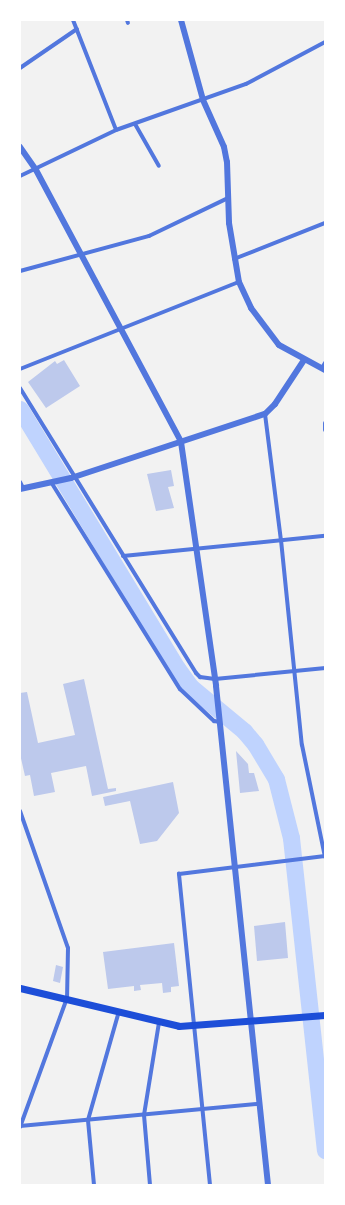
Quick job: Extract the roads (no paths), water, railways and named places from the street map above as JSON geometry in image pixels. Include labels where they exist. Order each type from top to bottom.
[{"type":"main road","points":[[20,988],[67,998],[159,1022],[194,1026],[321,1015]]},
{"type":"street","points":[[73,20],[116,130]]},
{"type":"street","points":[[181,20],[203,100],[224,147],[227,162],[228,198],[233,259],[239,282],[251,308],[279,345],[304,360],[324,367]]},
{"type":"street","points":[[20,68],[77,29]]},
{"type":"street","points":[[20,176],[36,170],[116,130],[246,84],[325,42]]},
{"type":"street","points":[[135,124],[159,166]]},
{"type":"street","points":[[20,147],[36,170],[180,442],[218,697],[268,1185]]},
{"type":"street","points":[[20,271],[149,236],[228,198]]},
{"type":"street","points":[[233,259],[325,223]]},
{"type":"street","points":[[20,369],[239,282]]},
{"type":"street","points":[[20,482],[22,489],[73,477],[265,414],[275,404],[304,360]]},
{"type":"street","points":[[20,388],[73,477],[196,673],[200,677],[215,679],[325,668]]},
{"type":"street","points":[[210,1185],[180,874],[236,869],[325,856],[302,745],[281,540],[265,414]]},
{"type":"street","points":[[325,423],[325,430]]},
{"type":"street","points":[[53,482],[180,689],[214,721],[220,722]]},
{"type":"street","points":[[123,556],[325,536]]},
{"type":"street","points":[[20,812],[68,948],[67,998],[20,1127],[259,1104]]},
{"type":"street","points":[[94,1185],[88,1120],[119,1011]]},
{"type":"street","points":[[150,1185],[144,1115],[159,1022]]},
{"type":"waterway","points":[[20,409],[177,668],[191,687],[244,731],[255,744],[276,779],[291,838],[325,1150]]}]
